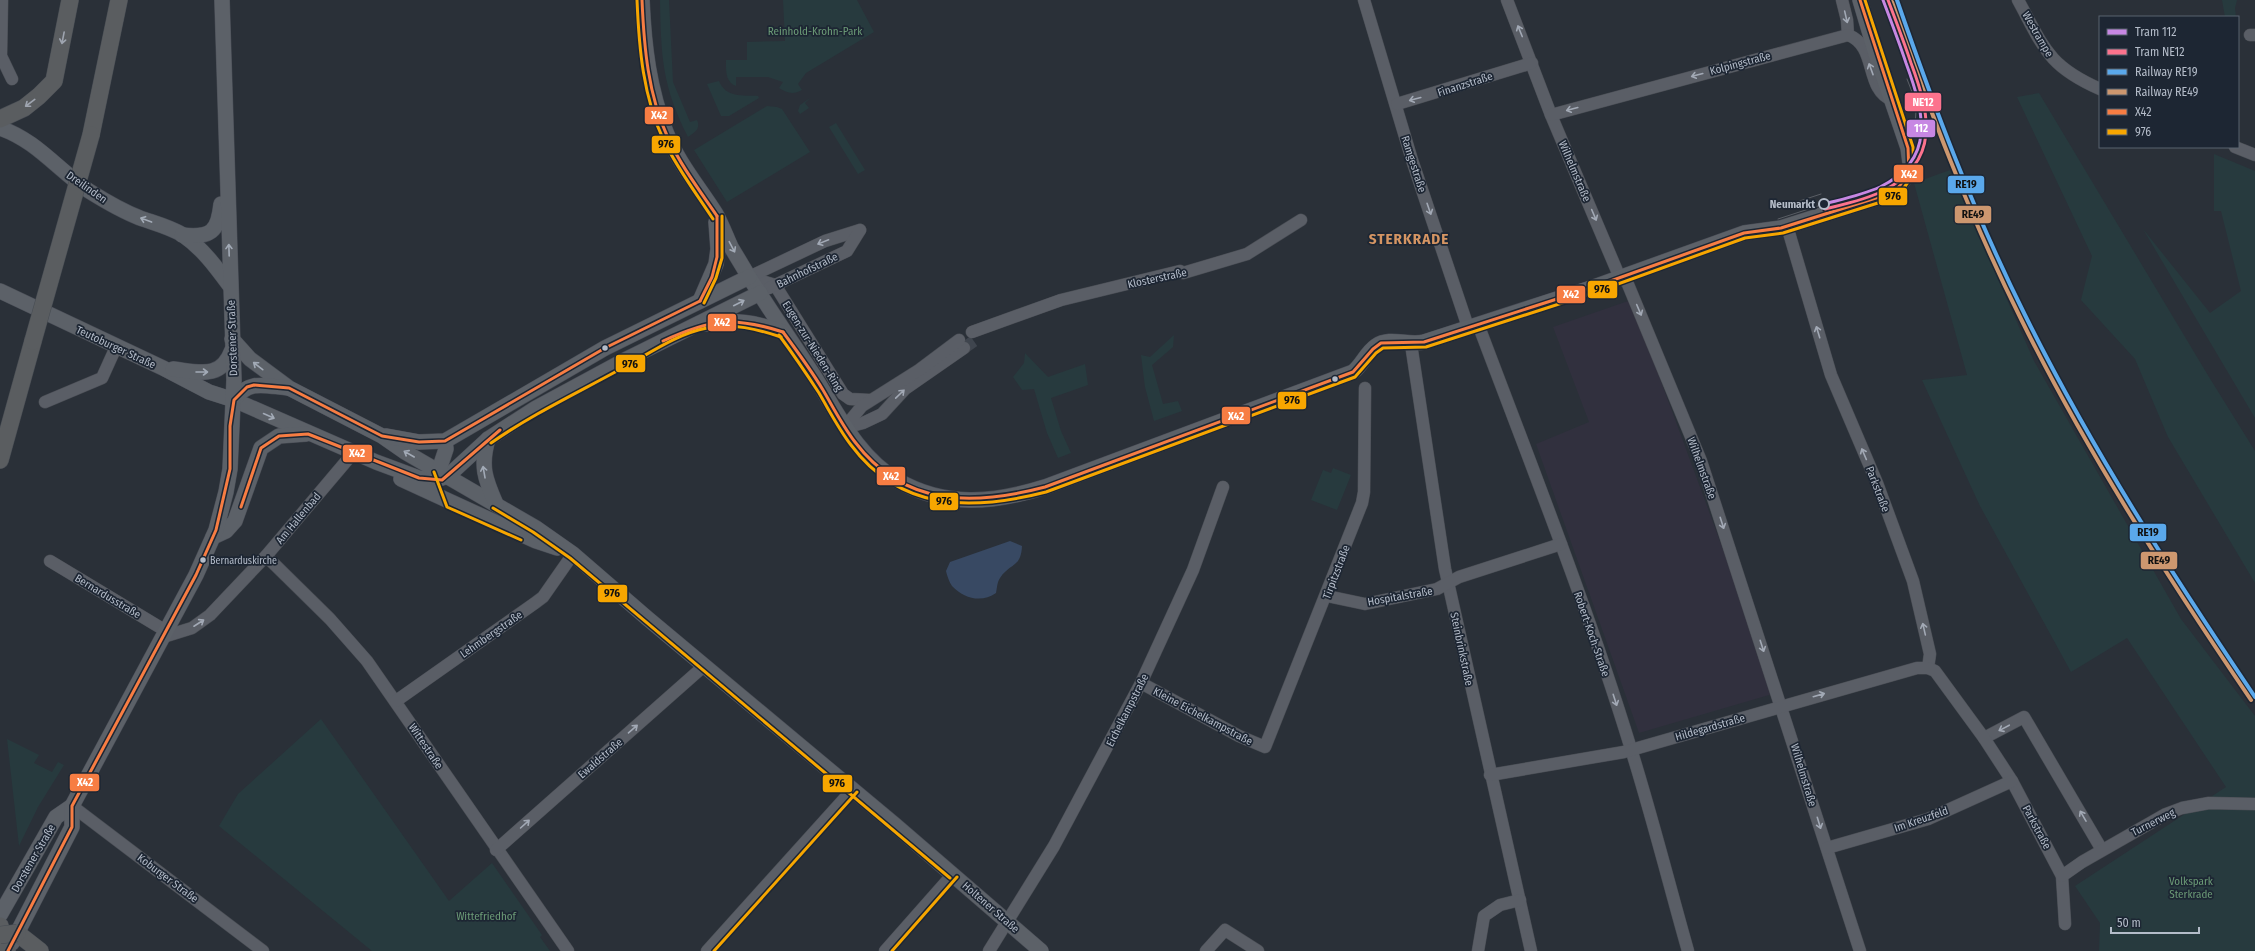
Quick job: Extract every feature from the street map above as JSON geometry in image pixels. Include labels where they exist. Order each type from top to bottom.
[{"type":"highway","points":[[0,119],[24,108],[54,81],[70,0]]},
{"type":"highway","points":[[0,460],[62,244],[91,135],[119,0]]},
{"type":"highway","points":[[0,926],[7,951]]},
{"type":"highway","points":[[0,935],[17,933],[40,951]]},
{"type":"main road","name":"Dorstener Straße","points":[[0,915],[56,817],[72,806],[165,634],[213,537],[224,502],[230,469],[230,426],[234,400],[222,0]]},
{"type":"main road","points":[[1860,0],[1892,100]]},
{"type":"main road","name":"Eugen-zur-Nieden-Ring","points":[[639,3],[649,77],[666,133],[696,185],[717,216],[731,246],[749,277],[783,332],[807,365],[844,428],[859,448],[877,465],[911,487],[935,496],[962,501],[1006,498],[1045,487],[1353,372],[1363,362],[1371,350],[1381,343],[1394,341],[1411,344],[1424,342],[1620,278],[1744,234],[1787,226],[1893,192],[1905,180],[1910,169],[1908,148],[1892,100]]},
{"type":"main road","name":"Dreilinden","points":[[0,128],[16,134],[35,145],[72,178],[107,202],[125,212],[182,235],[206,255],[230,286]]},
{"type":"main road","name":"Dreilinden","points":[[182,235],[201,236],[212,232],[217,226],[220,218],[227,159]]},
{"type":"main road","points":[[700,301],[716,264],[718,249],[715,230],[717,216]]},
{"type":"main road","name":"Bahnhofstraße","points":[[382,436],[419,442],[445,441],[605,348],[749,277]]},
{"type":"main road","name":"Teutoburger Straße","points":[[0,291],[163,368],[209,392],[234,400]]},
{"type":"main road","name":"Bahnhofstraße","points":[[443,475],[488,439],[536,408],[623,361],[760,293]]},
{"type":"main road","points":[[694,326],[740,320],[758,323],[783,332]]},
{"type":"main road","points":[[163,368],[198,372],[215,371],[224,366],[232,344]]},
{"type":"main road","name":"Holtener Straße","points":[[232,344],[289,388],[382,436],[443,475],[536,528],[573,554],[704,666],[853,789],[1041,951]]},
{"type":"main road","points":[[234,400],[247,386],[254,385],[289,388]]},
{"type":"main road","name":"Holtener Straße","points":[[234,400],[308,434],[419,478],[443,475]]},
{"type":"main road","points":[[213,537],[226,531],[235,521],[261,448],[279,436],[308,434]]},
{"type":"main road","points":[[488,439],[484,454],[484,474],[496,504]]},
{"type":"main road","points":[[445,441],[446,450],[443,475],[450,503]]},
{"type":"main road","name":"Holtener Straße","points":[[376,462],[405,482],[536,541],[573,554]]},
{"type":"main road","name":"Dorstener Straße","points":[[7,951],[72,827],[72,806]]},
{"type":"street","points":[[2,0],[1,56],[12,79]]},
{"type":"street","name":"Ramgestraße","points":[[1364,0],[1397,104],[1412,160],[1473,325]]},
{"type":"street","name":"Wilhelmstraße","points":[[1507,0],[1551,115],[1620,278],[1627,282],[1701,461],[1782,706],[1860,951]]},
{"type":"street","points":[[1842,0],[1847,20],[1848,35],[1862,44],[1878,89],[1884,97],[1892,100]]},
{"type":"street","name":"Westrampe","points":[[2018,0],[2046,52],[2059,66],[2074,77],[2099,89]]},
{"type":"street","name":"Kolpingstraße","points":[[1551,115],[1831,38],[1848,35]]},
{"type":"street","name":"Finanzstraße","points":[[1397,104],[1532,63]]},
{"type":"street","points":[[2239,148],[2254,152]]},
{"type":"street","name":"Klosterstraße","points":[[975,336],[1007,320],[1065,299],[1180,271],[1183,273],[1247,254],[1301,220]]},
{"type":"street","name":"Parkstraße","points":[[1787,226],[1831,375],[1877,483],[1913,581],[1930,654],[1928,668],[1935,671],[1984,738],[2012,781],[2062,876],[2065,924]]},
{"type":"street","name":"Bahnhofstraße","points":[[749,277],[825,241],[860,230],[847,251],[760,293]]},
{"type":"street","points":[[749,277],[775,285]]},
{"type":"street","name":"Eugen-zur-Nieden-Ring","points":[[775,285],[843,394],[850,399],[864,401]]},
{"type":"street","name":"Robert-Koch-Straße","points":[[1473,325],[1561,544],[1631,750],[1688,951]]},
{"type":"street","points":[[961,344],[905,390],[882,414],[863,423],[844,428],[864,401],[961,344]]},
{"type":"street","name":"Steinbrinkstraße","points":[[1411,344],[1448,584],[1490,776],[1531,951]]},
{"type":"street","points":[[45,402],[102,378],[116,347]]},
{"type":"street","name":"Tirpitzstraße","points":[[1265,747],[1327,596],[1364,498],[1365,388]]},
{"type":"street","name":"Am Hallenbad","points":[[165,634],[201,623],[266,556],[354,452]]},
{"type":"street","name":"Eichelkampstraße","points":[[989,951],[1058,840],[1141,683],[1193,570],[1223,488]]},
{"type":"street","name":"Hospitalstraße","points":[[1327,596],[1365,604],[1437,589],[1458,577],[1561,544]]},
{"type":"street","name":"Lehmbergstraße","points":[[396,701],[536,603],[543,597],[573,554]]},
{"type":"street","name":"Wittestraße","points":[[266,556],[354,646],[396,701],[496,850],[568,951]]},
{"type":"street","name":"Bernardusstraße","points":[[50,561],[165,634]]},
{"type":"street","name":"Ewaldstraße","points":[[496,850],[704,666]]},
{"type":"street","name":"Hildegardstraße","points":[[1490,776],[1631,750],[1917,668],[1928,668]]},
{"type":"street","name":"Kleine Eichelkampstraße","points":[[1141,683],[1239,736],[1265,747]]},
{"type":"street","points":[[1984,738],[2024,717],[2102,850]]},
{"type":"street","name":"Im Kreuzfeld","points":[[1827,848],[1928,819],[2012,781]]},
{"type":"street","points":[[708,951],[853,789]]},
{"type":"street","name":"Turnerweg","points":[[2062,876],[2102,850],[2166,814],[2182,808],[2209,803],[2255,804]]},
{"type":"street","name":"Koburger Straße","points":[[72,806],[263,951]]},
{"type":"street","points":[[886,951],[952,874]]},
{"type":"street","points":[[1478,951],[1484,916],[1500,905],[1520,900]]},
{"type":"street","points":[[1206,951],[1225,930],[1258,951]]},
{"type":"shaded area","points":[[1631,300],[1776,693],[1639,733],[1536,444],[1589,422],[1553,327]]},
{"type":"green space","points":[[660,0],[669,0],[673,82],[690,122],[697,120],[698,123],[697,130],[688,137],[679,119],[668,86],[662,55]]},
{"type":"green space","name":"Reinhold-Krohn-Park","points":[[783,0],[857,0],[874,32],[806,73],[798,84],[802,90],[799,92],[790,93],[785,91],[779,88],[783,82],[768,77],[736,77],[736,86],[732,84],[727,75],[726,60],[747,60],[747,42],[785,41]]},
{"type":"green space","points":[[2222,0],[2237,0],[2235,8],[2236,16],[2225,16]]},
{"type":"green space","points":[[719,81],[730,93],[758,96],[759,98],[729,116],[721,116],[707,84]]},
{"type":"green space","points":[[2039,93],[2255,451],[2255,583],[2168,437],[2135,359],[2081,300],[2092,256],[2017,97]]},
{"type":"green space","points":[[810,98],[805,103],[809,108],[800,114],[798,111],[800,105]]},
{"type":"green space","points":[[767,106],[782,109],[810,152],[727,202],[694,150]]},
{"type":"green space","points":[[836,123],[865,170],[858,174],[829,127]]},
{"type":"green space","points":[[2214,154],[2255,171],[2255,418],[2143,229],[2210,313],[2241,291],[2221,211],[2214,211]]},
{"type":"green space","name":"Volkspark Sterkrade","points":[[1950,170],[2034,361],[2181,619],[2255,716],[2255,951],[2099,951],[2100,923],[2075,886],[2226,787],[2127,638],[2071,672],[1980,506],[1922,380],[1967,375],[1914,183]]},
{"type":"green space","points":[[1174,335],[1173,347],[1152,365],[1163,404],[1178,401],[1182,411],[1154,421],[1145,387],[1141,355],[1150,357]]},
{"type":"green space","points":[[1025,353],[1048,377],[1085,364],[1088,385],[1051,398],[1061,431],[1071,453],[1058,458],[1047,433],[1034,389],[1022,390],[1013,377],[1024,363]]},
{"type":"green space","points":[[1333,468],[1351,475],[1337,510],[1311,500],[1323,470],[1331,473]]},
{"type":"green space","name":"Wittefriedhof","points":[[321,719],[449,901],[492,863],[542,935],[540,937],[550,951],[372,951],[219,826],[238,794]]},
{"type":"green space","points":[[7,739],[39,755],[34,763],[52,772],[58,762],[64,765],[38,807],[19,846]]},
{"type":"water","points":[[1010,541],[1022,546],[1020,558],[1000,578],[996,593],[979,599],[968,597],[952,586],[946,571],[950,562]]},
{"type":"tunnel","points":[[964,348],[977,339]]},
{"type":"tram line","name":"112","points":[[1824,204],[1859,195],[1880,187],[1898,176],[1911,163],[1918,148],[1921,133],[1921,116],[1918,99],[1883,0]]},
{"type":"tram line","name":"NE12","points":[[1825,209],[1862,199],[1883,191],[1902,179],[1915,166],[1922,151],[1926,135],[1926,118],[1923,100],[1903,39],[1888,0]]},
{"type":"tram line","points":[[1907,79],[1921,115],[1921,140]]},
{"type":"tram line","points":[[1915,126],[1916,110]]},
{"type":"tram line","points":[[1775,209],[1821,194]]},
{"type":"tram line","points":[[1778,219],[1824,204]]},
{"type":"rail line","name":"RE19","points":[[1897,0],[1940,120],[1972,199],[2006,277],[2050,365],[2105,462],[2163,557],[2255,697]]},
{"type":"rail line","name":"RE49","points":[[1892,2],[1935,122],[1967,201],[2001,279],[2045,367],[2100,464],[2158,560],[2251,700]]},
{"type":"transit line","name":"976","points":[[637,0],[643,72],[651,107],[664,141],[675,161],[713,219]]},
{"type":"transit line","name":"X42","points":[[642,0],[648,70],[661,122],[679,158],[717,216]]},
{"type":"transit line","name":"X42","points":[[783,332],[814,375],[855,442],[874,463],[895,479],[918,490],[941,496],[966,498],[992,497],[1045,487],[1353,372],[1373,349],[1381,343],[1424,342],[1591,288],[1744,233],[1781,228],[1879,197],[1897,189],[1909,173],[1908,148],[1860,0]]},
{"type":"transit line","name":"976","points":[[779,335],[819,393],[851,445],[871,467],[892,483],[915,494],[940,501],[965,503],[991,502],[1046,492],[1355,377],[1376,353],[1383,348],[1426,347],[1593,293],[1745,238],[1783,233],[1881,202],[1900,193],[1914,174],[1913,147],[1865,0]]},
{"type":"transit line","name":"X42","points":[[700,301],[712,277],[717,257],[717,216]]},
{"type":"transit line","name":"976","points":[[704,303],[716,278],[722,258],[722,216]]},
{"type":"transit line","name":"X42","points":[[8,951],[72,827],[72,806],[196,575],[216,530],[230,469],[230,426],[234,400],[247,387],[254,385],[289,388],[382,436],[419,442],[445,441],[605,348],[700,301]]},
{"type":"transit line","name":"X42","points":[[663,341],[695,328],[722,322],[750,324],[783,332]]},
{"type":"transit line","name":"976","points":[[491,443],[537,414],[672,340],[684,335],[707,328],[726,326],[754,329],[781,337]]},
{"type":"transit line","name":"X42","points":[[241,507],[261,448],[279,436],[308,434],[419,478],[442,480],[500,430]]},
{"type":"transit line","name":"976","points":[[434,472],[447,507],[521,540]]},
{"type":"transit line","name":"976","points":[[493,508],[533,532],[570,558],[950,878]]},
{"type":"transit line","name":"976","points":[[714,951],[857,792]]},
{"type":"transit line","name":"976","points":[[892,951],[957,877]]},
{"type":"place","name":"Neumarkt","points":[[1824,204]]},
{"type":"place","name":"Bernarduskirche","points":[[203,560]]},
{"type":"district","name":"STERKRADE","points":[[1409,239]]}]
